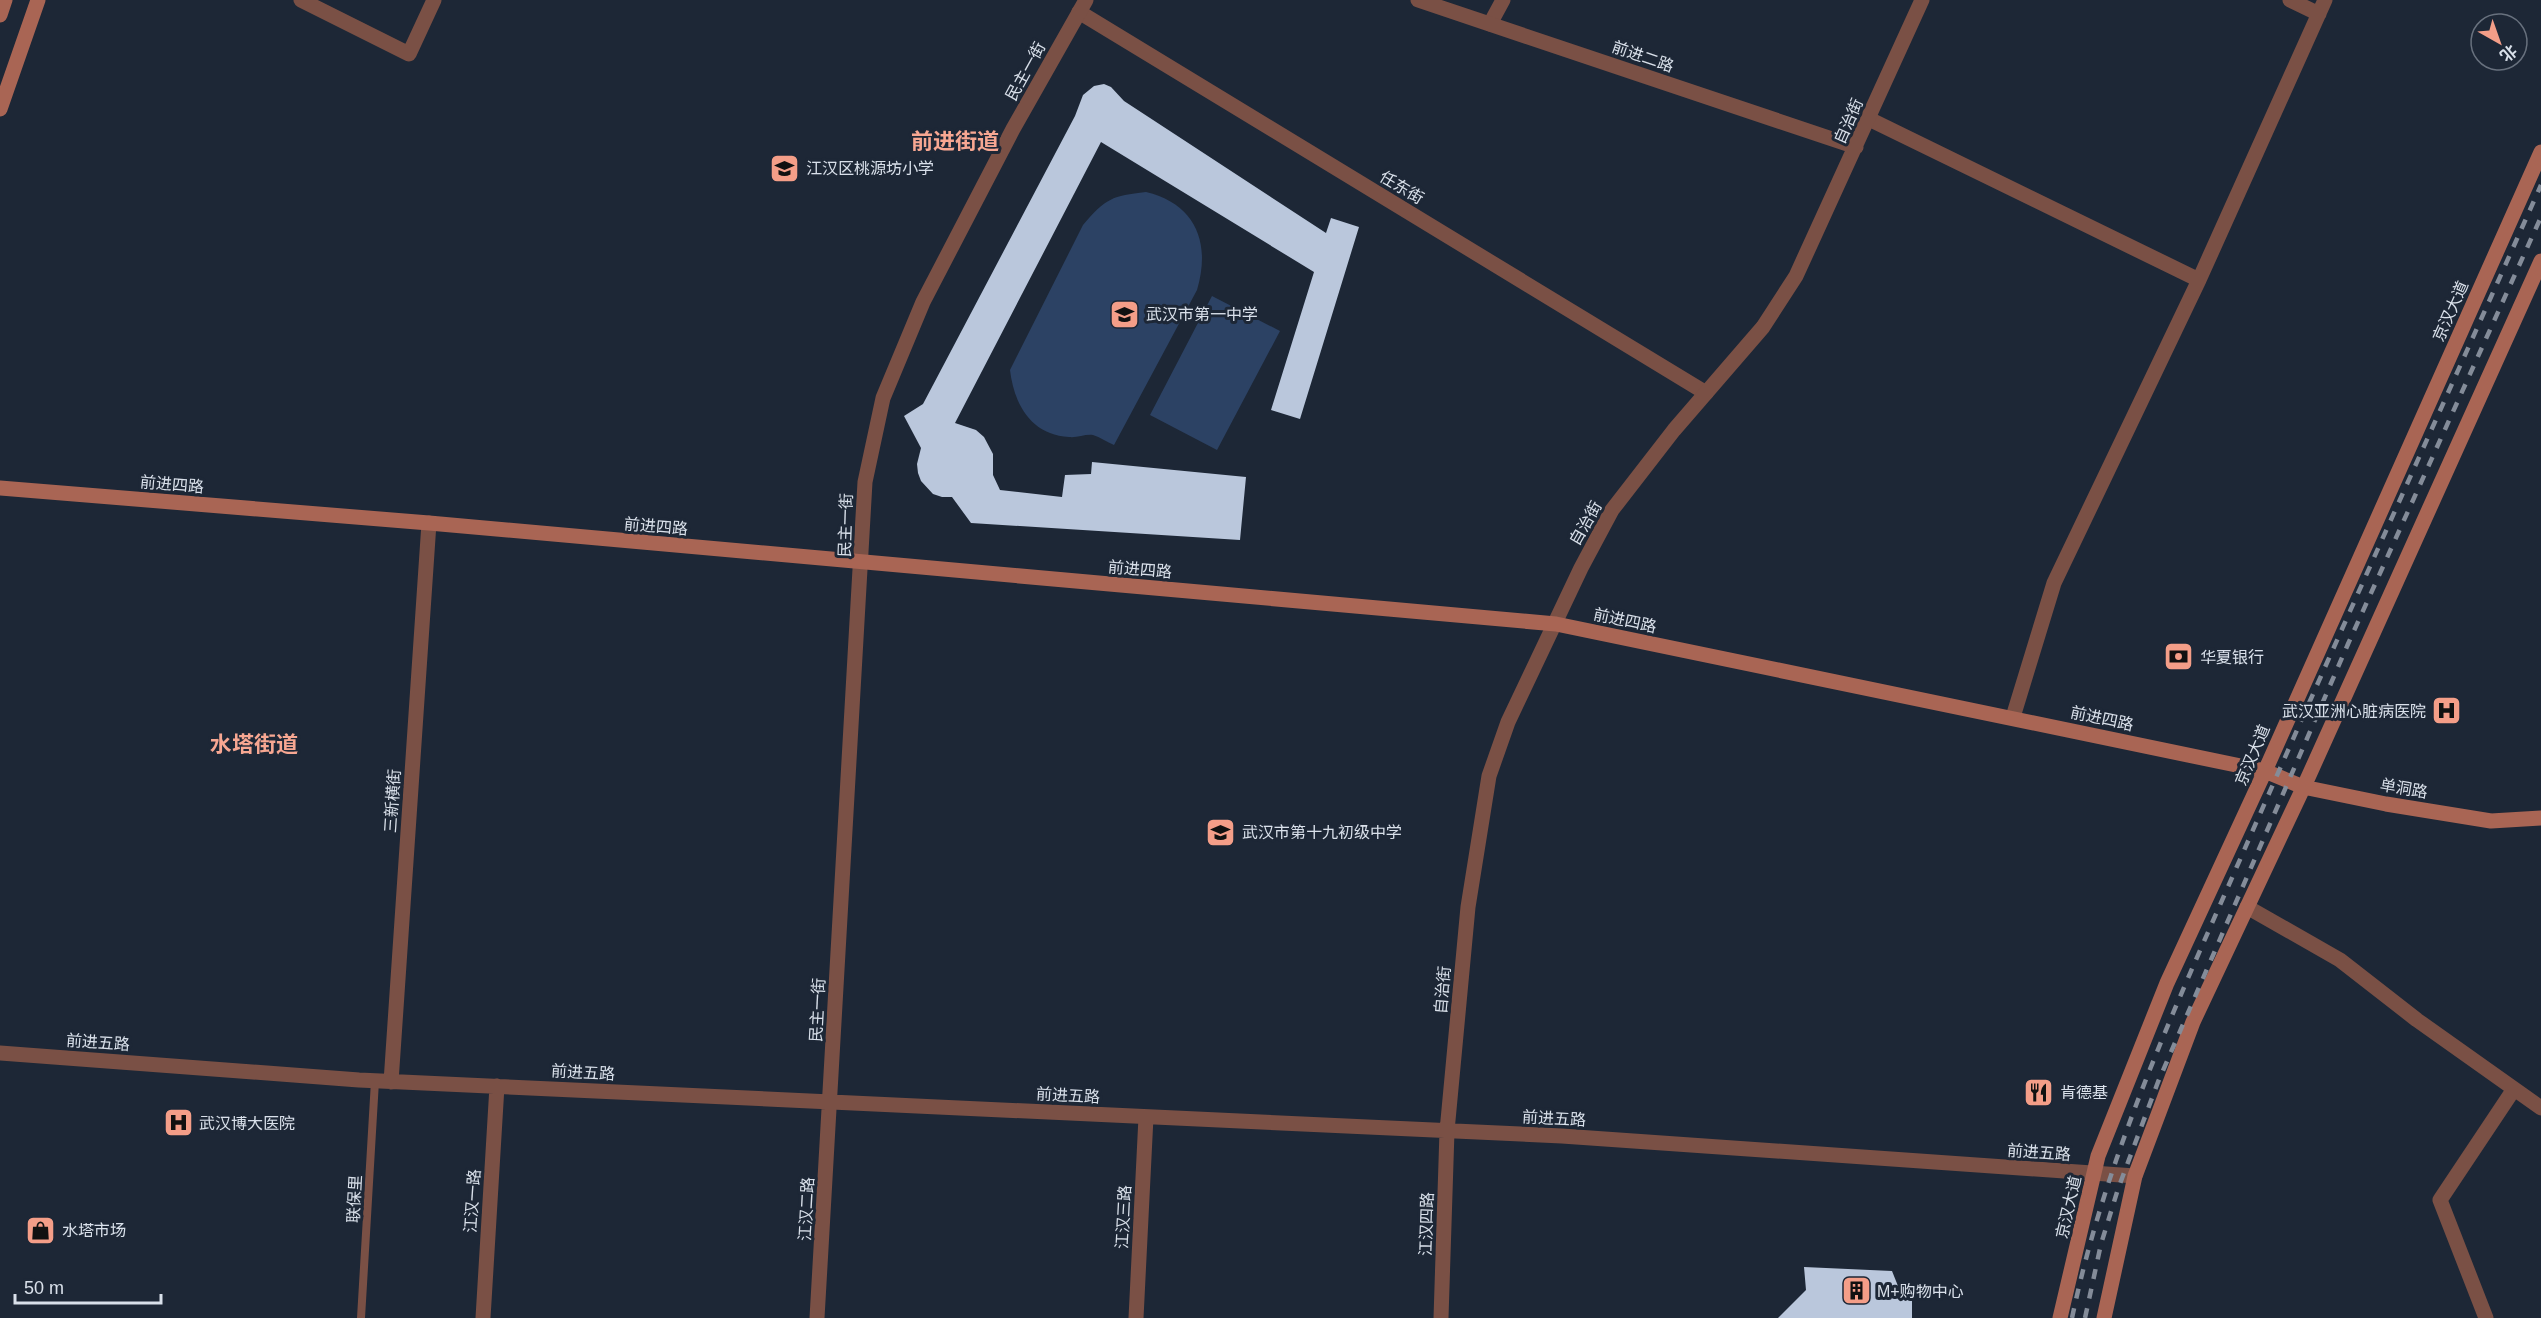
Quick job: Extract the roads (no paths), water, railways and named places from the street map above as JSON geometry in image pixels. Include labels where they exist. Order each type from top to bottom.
[{"type":"main road","points":[[0,15],[5,0]]},
{"type":"main road","points":[[0,109],[38,0]]},
{"type":"main road","name":"京汉大道","points":[[2060,1318],[2098,1156],[2167,983],[2265,771],[2541,152]]},
{"type":"main road","points":[[2104,1318],[2135,1176],[2193,1022],[2303,787],[2541,261]]},
{"type":"main road","name":"前进四路","points":[[0,488],[429,523],[1556,624],[2265,771]]},
{"type":"main road","name":"单洞路","points":[[2265,771],[2303,787],[2386,804],[2491,821],[2541,818]]},
{"type":"street","points":[[301,0],[409,54],[434,0]]},
{"type":"street","name":"前进二路","points":[[1419,0],[1856,147]]},
{"type":"street","points":[[1490,24],[1503,0]]},
{"type":"street","name":"自治街","points":[[1447,1131],[1468,907],[1490,776],[1508,722],[1581,568],[1612,510],[1674,430],[1763,327],[1796,276],[1922,0]]},
{"type":"street","points":[[2013,717],[2054,583],[2199,280],[2322,7],[2290,0]]},
{"type":"street","name":"任东街","points":[[1082,6],[1706,393]]},
{"type":"street","name":"民主一街","points":[[830,1102],[865,482],[883,398],[923,302],[1013,129],[1082,6]]},
{"type":"street","points":[[1869,118],[2199,280]]},
{"type":"street","name":"三新横街","points":[[391,1082],[429,523]]},
{"type":"street","points":[[2247,907],[2340,960],[2417,1020],[2541,1108]]},
{"type":"street","name":"前进五路","points":[[0,1053],[391,1082],[1574,1137],[2135,1176]]},
{"type":"street","name":"江汉一路","points":[[483,1318],[497,1086]]},
{"type":"street","points":[[2486,1318],[2440,1200],[2514,1089]]},
{"type":"street","name":"江汉二路","points":[[817,1318],[830,1102]]},
{"type":"street","name":"江汉三路","points":[[1136,1318],[1146,1117]]},
{"type":"street","name":"江汉四路","points":[[1442,1318],[1447,1131]]},
{"type":"lane","name":"联保里","points":[[361,1318],[375,1081]]},
{"type":"railway","points":[[2072,1318],[2105,1194],[2125,1134],[2172,1015],[2321,675],[2541,185]]},
{"type":"railway","points":[[2085,1318],[2101,1244],[2118,1189],[2158,1082],[2348,644],[2541,217]]},
{"type":"place","name":"江汉区桃源坊小学","points":[[785,168]]},
{"type":"place","name":"武汉市第一中学","points":[[1125,314]]},
{"type":"place","name":"华夏银行","points":[[2179,657]]},
{"type":"place","name":"武汉亚洲心脏病医院","points":[[2447,711]]},
{"type":"place","name":"武汉市第十九初级中学","points":[[1221,832]]},
{"type":"place","name":"肯德基","points":[[2039,1092]]},
{"type":"place","name":"武汉博大医院","points":[[178,1123]]},
{"type":"place","name":"水塔市场","points":[[41,1230]]},
{"type":"place","name":"M+购物中心","points":[[1856,1291]]},
{"type":"district","name":"前进街道","points":[[955,141]]},
{"type":"district","name":"水塔街道","points":[[254,744]]}]
